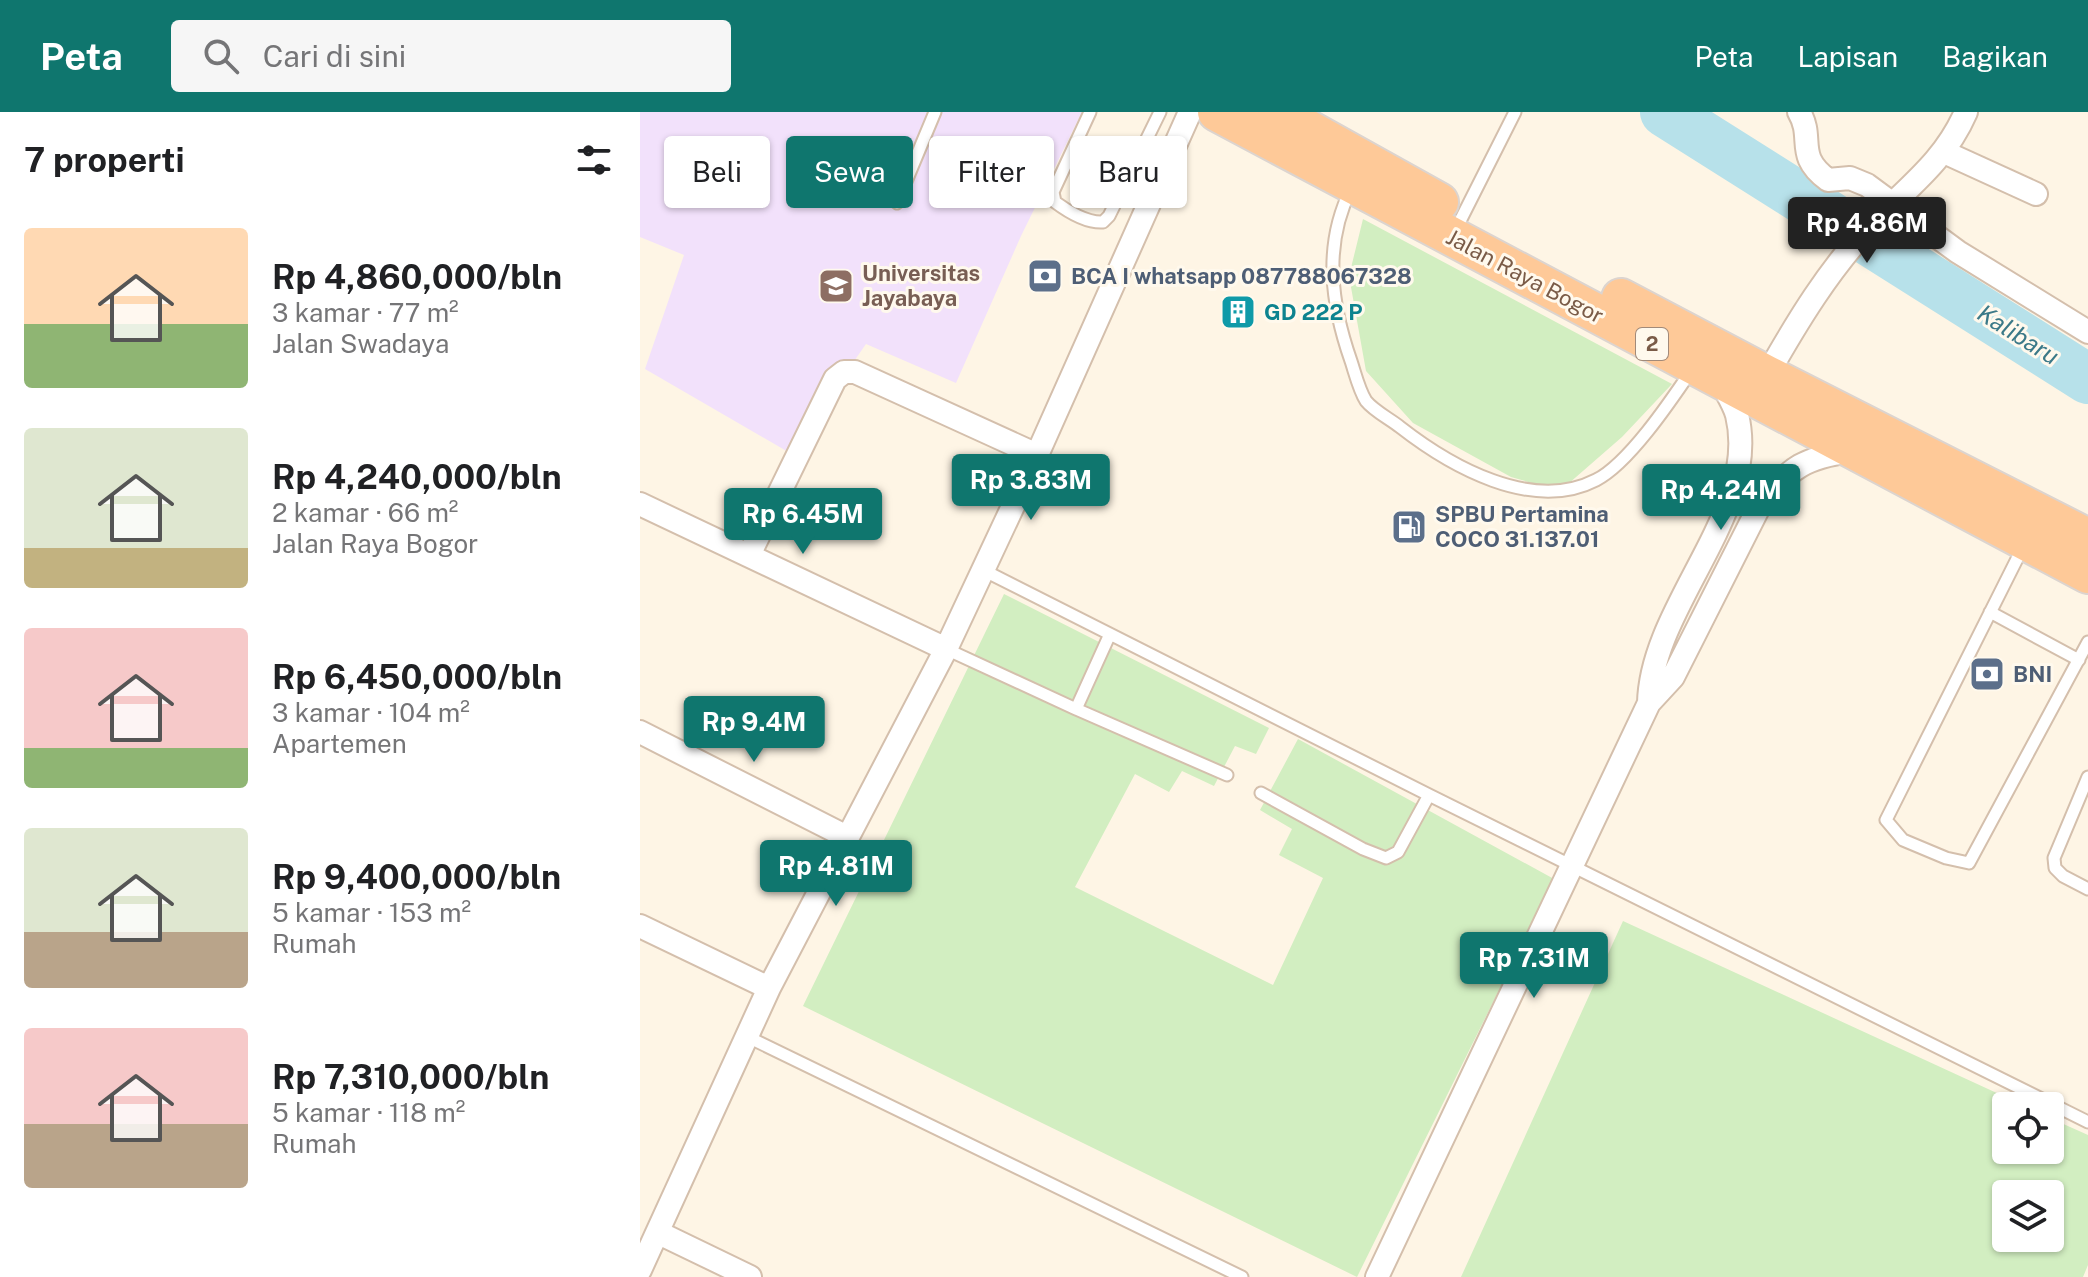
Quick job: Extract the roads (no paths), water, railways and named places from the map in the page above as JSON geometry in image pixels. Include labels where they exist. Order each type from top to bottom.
[{"type":"highway","name":"Jalan Raya Bogor","points":[[1217,112],[1360,174],[1707,364],[1860,438],[2088,538]]},
{"type":"highway","name":"Jalan Raya Bogor","points":[[1277,112],[1360,174]]},
{"type":"highway","name":"Jalan Raya Bogor","points":[[1707,364],[1767,375],[1860,438],[2026,542],[2088,574]]},
{"type":"street","points":[[640,1270],[769,988],[946,649],[1037,455],[1190,112]]},
{"type":"street","points":[[1799,112],[1805,124],[1807,155],[1819,174],[1828,180],[1856,180],[1867,185],[1958,252],[2088,332]]},
{"type":"street","points":[[1767,375],[1828,276],[1872,224],[1944,152],[1966,112]]},
{"type":"street","points":[[1944,152],[2036,194]]},
{"type":"street","points":[[1377,1277],[1649,703],[1654,666],[1668,629],[1735,488],[1739,451],[1737,415],[1707,364]]},
{"type":"street","points":[[749,555],[835,379],[844,372],[855,372],[1037,455]]},
{"type":"street","points":[[1649,703],[1673,677],[1762,501],[1781,479],[1818,456],[1860,438]]},
{"type":"street","points":[[1735,488],[1762,501]]},
{"type":"street","points":[[640,504],[946,649]]},
{"type":"street","points":[[640,732],[847,837]]},
{"type":"street","points":[[640,926],[769,988]]},
{"type":"street","points":[[659,1233],[750,1277]]},
{"type":"lane","points":[[913,165],[935,112]]},
{"type":"lane","points":[[1090,112],[1053,192],[1055,202],[1063,208],[1095,222],[1103,222],[1109,216],[1160,112]]},
{"type":"lane","points":[[1458,226],[1515,112]]},
{"type":"lane","points":[[1360,174],[1340,212],[1333,260],[1333,296],[1342,334],[1367,401],[1427,448],[1473,474],[1552,492],[1581,487],[1599,479],[1618,466],[1677,392],[1707,364]]},
{"type":"lane","points":[[2026,542],[1886,820],[1903,840],[1946,858],[1969,863],[2088,642]]},
{"type":"lane","points":[[983,570],[2088,1122]]},
{"type":"lane","points":[[1990,612],[2079,660]]},
{"type":"lane","points":[[1076,709],[1110,634]]},
{"type":"lane","points":[[946,649],[1227,775]]},
{"type":"lane","points":[[2087,782],[2054,858],[2055,868],[2063,876],[2088,889]]},
{"type":"lane","points":[[1261,793],[1382,858],[1398,852],[1429,795]]},
{"type":"lane","points":[[748,1037],[1242,1277]]},
{"type":"waterway","name":"Kalibaru","points":[[1665,112],[2088,379]]},
{"type":"place","name":"BCA I whatsapp 087788067328","points":[[1045,276]]},
{"type":"place","name":"Universitas Jayabaya","points":[[836,286]]},
{"type":"place","name":"GD 222 P","points":[[1238,312]]},
{"type":"place","name":"SPBU Pertamina COCO 31.137.01","points":[[1409,527]]},
{"type":"place","name":"BNI","points":[[1987,674]]}]
